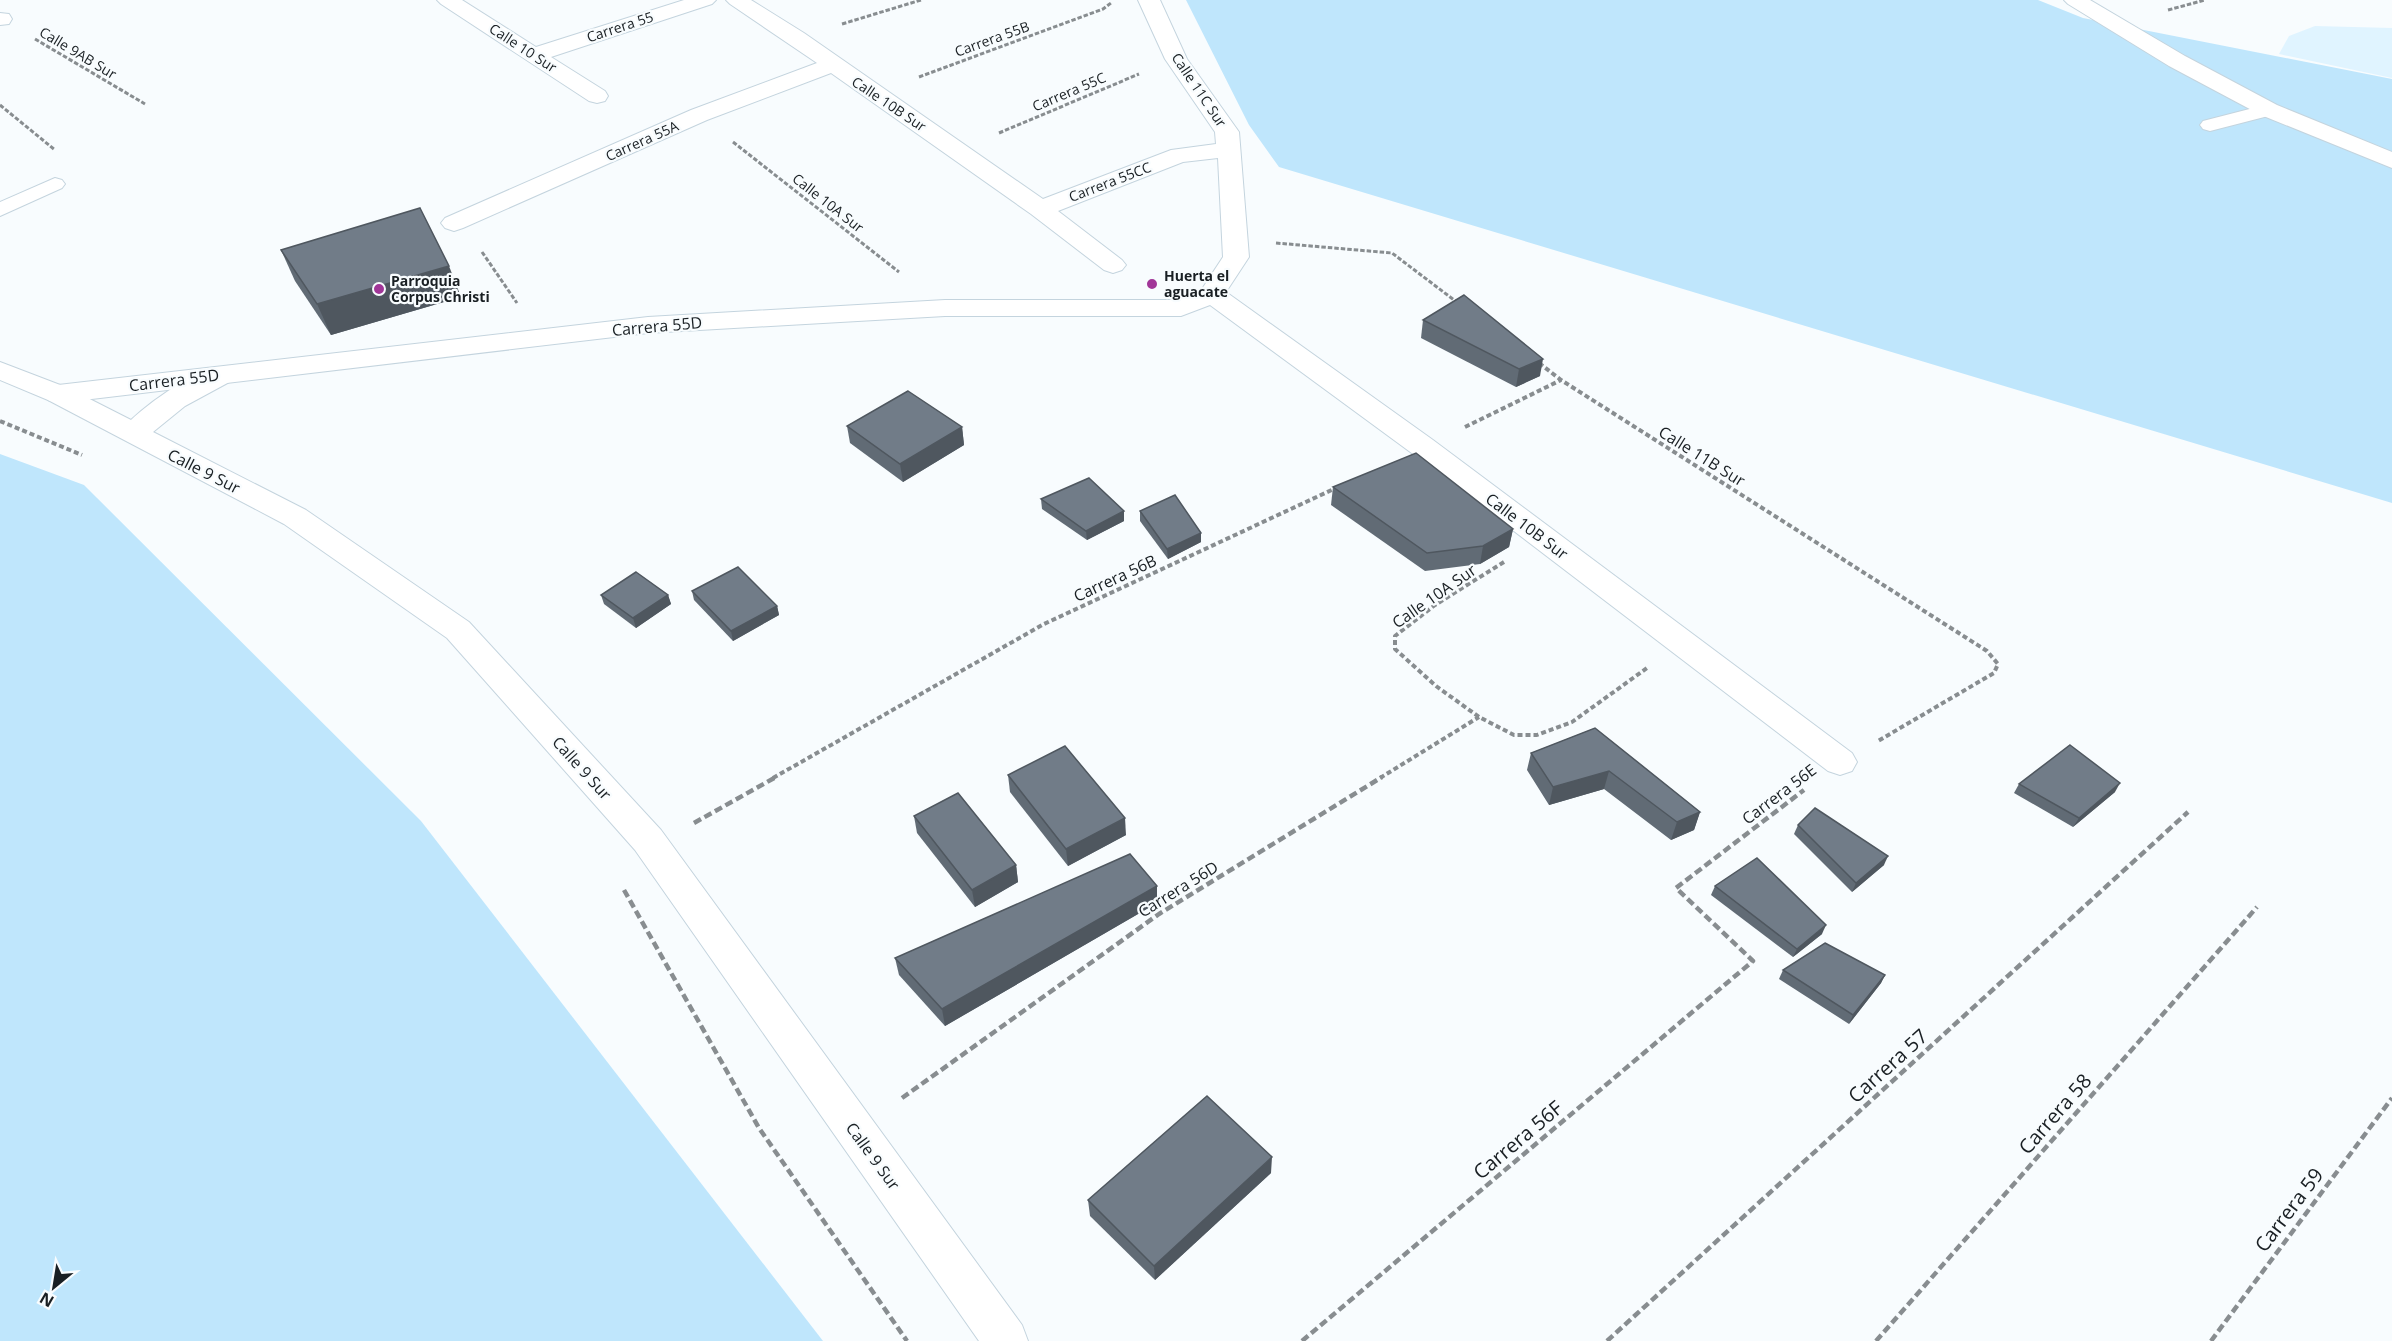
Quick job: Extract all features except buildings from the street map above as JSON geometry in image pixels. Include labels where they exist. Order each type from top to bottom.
[{"type":"street","name":"Calle 10 Sur","points":[[448,0],[597,96]]},
{"type":"street","name":"Carrera 55","points":[[535,55],[705,0]]},
{"type":"street","name":"Calle 10B Sur","points":[[737,0],[957,150],[1113,265]]},
{"type":"street","name":"Calle 11C Sur","points":[[1149,0],[1176,59],[1227,132],[1235,248]]},
{"type":"street","points":[[2080,3],[2114,1]]},
{"type":"street","points":[[2080,3],[2178,61],[2269,110],[2392,161]]},
{"type":"street","name":"Carrera 55A","points":[[454,223],[699,115],[832,65]]},
{"type":"street","name":"Carrera 55CC","points":[[1179,155],[1221,123]]},
{"type":"street","name":"Carrera 55CC","points":[[1040,209],[1179,155],[1229,150]]},
{"type":"street","points":[[1212,294],[1225,277],[1235,248]]},
{"type":"street","name":"Calle 10B Sur","points":[[1212,294],[1424,447],[1840,762]]},
{"type":"street","name":"Carrera 55D","points":[[58,393],[648,325],[945,308],[1181,308],[1212,294]]},
{"type":"street","name":"Calle 9 Sur","points":[[0,370],[58,393],[134,435],[295,517],[458,630],[648,840],[1006,1341]]},
{"type":"street","points":[[134,435],[146,420],[163,406],[223,374]]},
{"type":"lane","points":[[2210,125],[2269,110]]},
{"type":"lane","points":[[0,210],[55,184]]},
{"type":"path","points":[[795,38],[921,0]]},
{"type":"path","name":"Carrera 55B","points":[[874,94],[1103,9],[1114,0]]},
{"type":"path","name":"Calle 9AB Sur","points":[[1,19],[145,104]]},
{"type":"path","name":"Carrera 55C","points":[[957,150],[1144,71],[1154,63],[1152,45],[1163,31]]},
{"type":"path","points":[[0,105],[56,151]]},
{"type":"path","name":"Calle 10A Sur","points":[[699,115],[945,308]]},
{"type":"path","points":[[478,248],[541,338]]},
{"type":"path","points":[[1235,248],[1392,253],[1467,309]]},
{"type":"path","name":"Calle 11B Sur","points":[[1533,359],[1561,380],[1987,651],[1998,664],[1994,673]]},
{"type":"path","points":[[1424,447],[1561,380]]},
{"type":"path","points":[[0,421],[88,457]]},
{"type":"path","name":"Carrera 56B","points":[[694,823],[1044,624],[1337,488]]},
{"type":"path","name":"Calle 10A Sur","points":[[1543,538],[1435,605],[1395,636],[1395,649],[1436,686],[1479,717],[1514,735],[1537,735],[1572,722],[1682,643]]},
{"type":"path","name":"Carrera 56E","points":[[1753,961],[1676,888],[1840,762],[1994,673]]},
{"type":"path","name":"Carrera 56D","points":[[902,1098],[1159,914],[1479,717]]},
{"type":"path","name":"Carrera 57","points":[[1607,1341],[2188,812]]},
{"type":"path","points":[[618,880],[759,1128],[908,1341]]},
{"type":"path","name":"Carrera 58","points":[[1876,1341],[2257,907]]},
{"type":"path","name":"Carrera 56F","points":[[1302,1341],[1753,961]]},
{"type":"path","name":"Carrera 59","points":[[2211,1341],[2392,1098]]},
{"type":"shaded area","points":[[1186,0],[2038,0],[2083,18],[2392,79],[2392,503],[1279,167],[1249,125]]},
{"type":"shaded area","points":[[2315,26],[2392,28],[2392,78],[2279,54],[2289,36]]},
{"type":"shaded area","points":[[0,454],[84,485],[421,821],[823,1341],[0,1341]]},
{"type":"place","name":"Huerta el aguacate","points":[[1152,284]]},
{"type":"place","name":"Parroquia Corpus Christi","points":[[379,289]]}]
